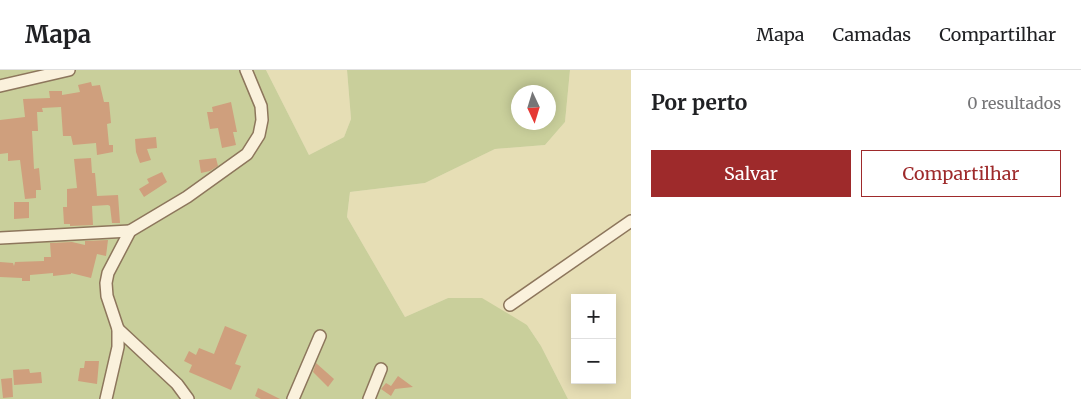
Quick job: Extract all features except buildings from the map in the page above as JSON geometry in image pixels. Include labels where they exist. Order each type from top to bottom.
[{"type":"street","points":[[0,86],[69,70]]},
{"type":"street","points":[[0,238],[130,231],[187,197],[248,154],[259,135],[262,120],[261,106],[246,70]]},
{"type":"street","points":[[510,305],[631,222]]},
{"type":"street","points":[[106,399],[118,347],[118,328],[107,296],[106,282],[108,273],[130,231]]},
{"type":"street","points":[[118,328],[176,384],[188,399]]},
{"type":"street","points":[[293,399],[320,336]]},
{"type":"street","points":[[369,399],[381,369]]},
{"type":"shaded area","points":[[266,70],[347,70],[351,119],[344,137],[309,155]]},
{"type":"shaded area","points":[[570,70],[631,70],[631,399],[568,399],[541,346],[527,325],[448,298],[405,317],[347,217],[350,192],[425,183],[495,149],[545,145],[565,122]]},
{"type":"green space","points":[[0,70],[266,70],[309,155],[344,137],[351,119],[347,70],[570,70],[565,122],[545,145],[495,149],[425,183],[350,192],[347,217],[405,317],[448,298],[482,298],[527,325],[541,346],[568,399],[0,399]]}]
